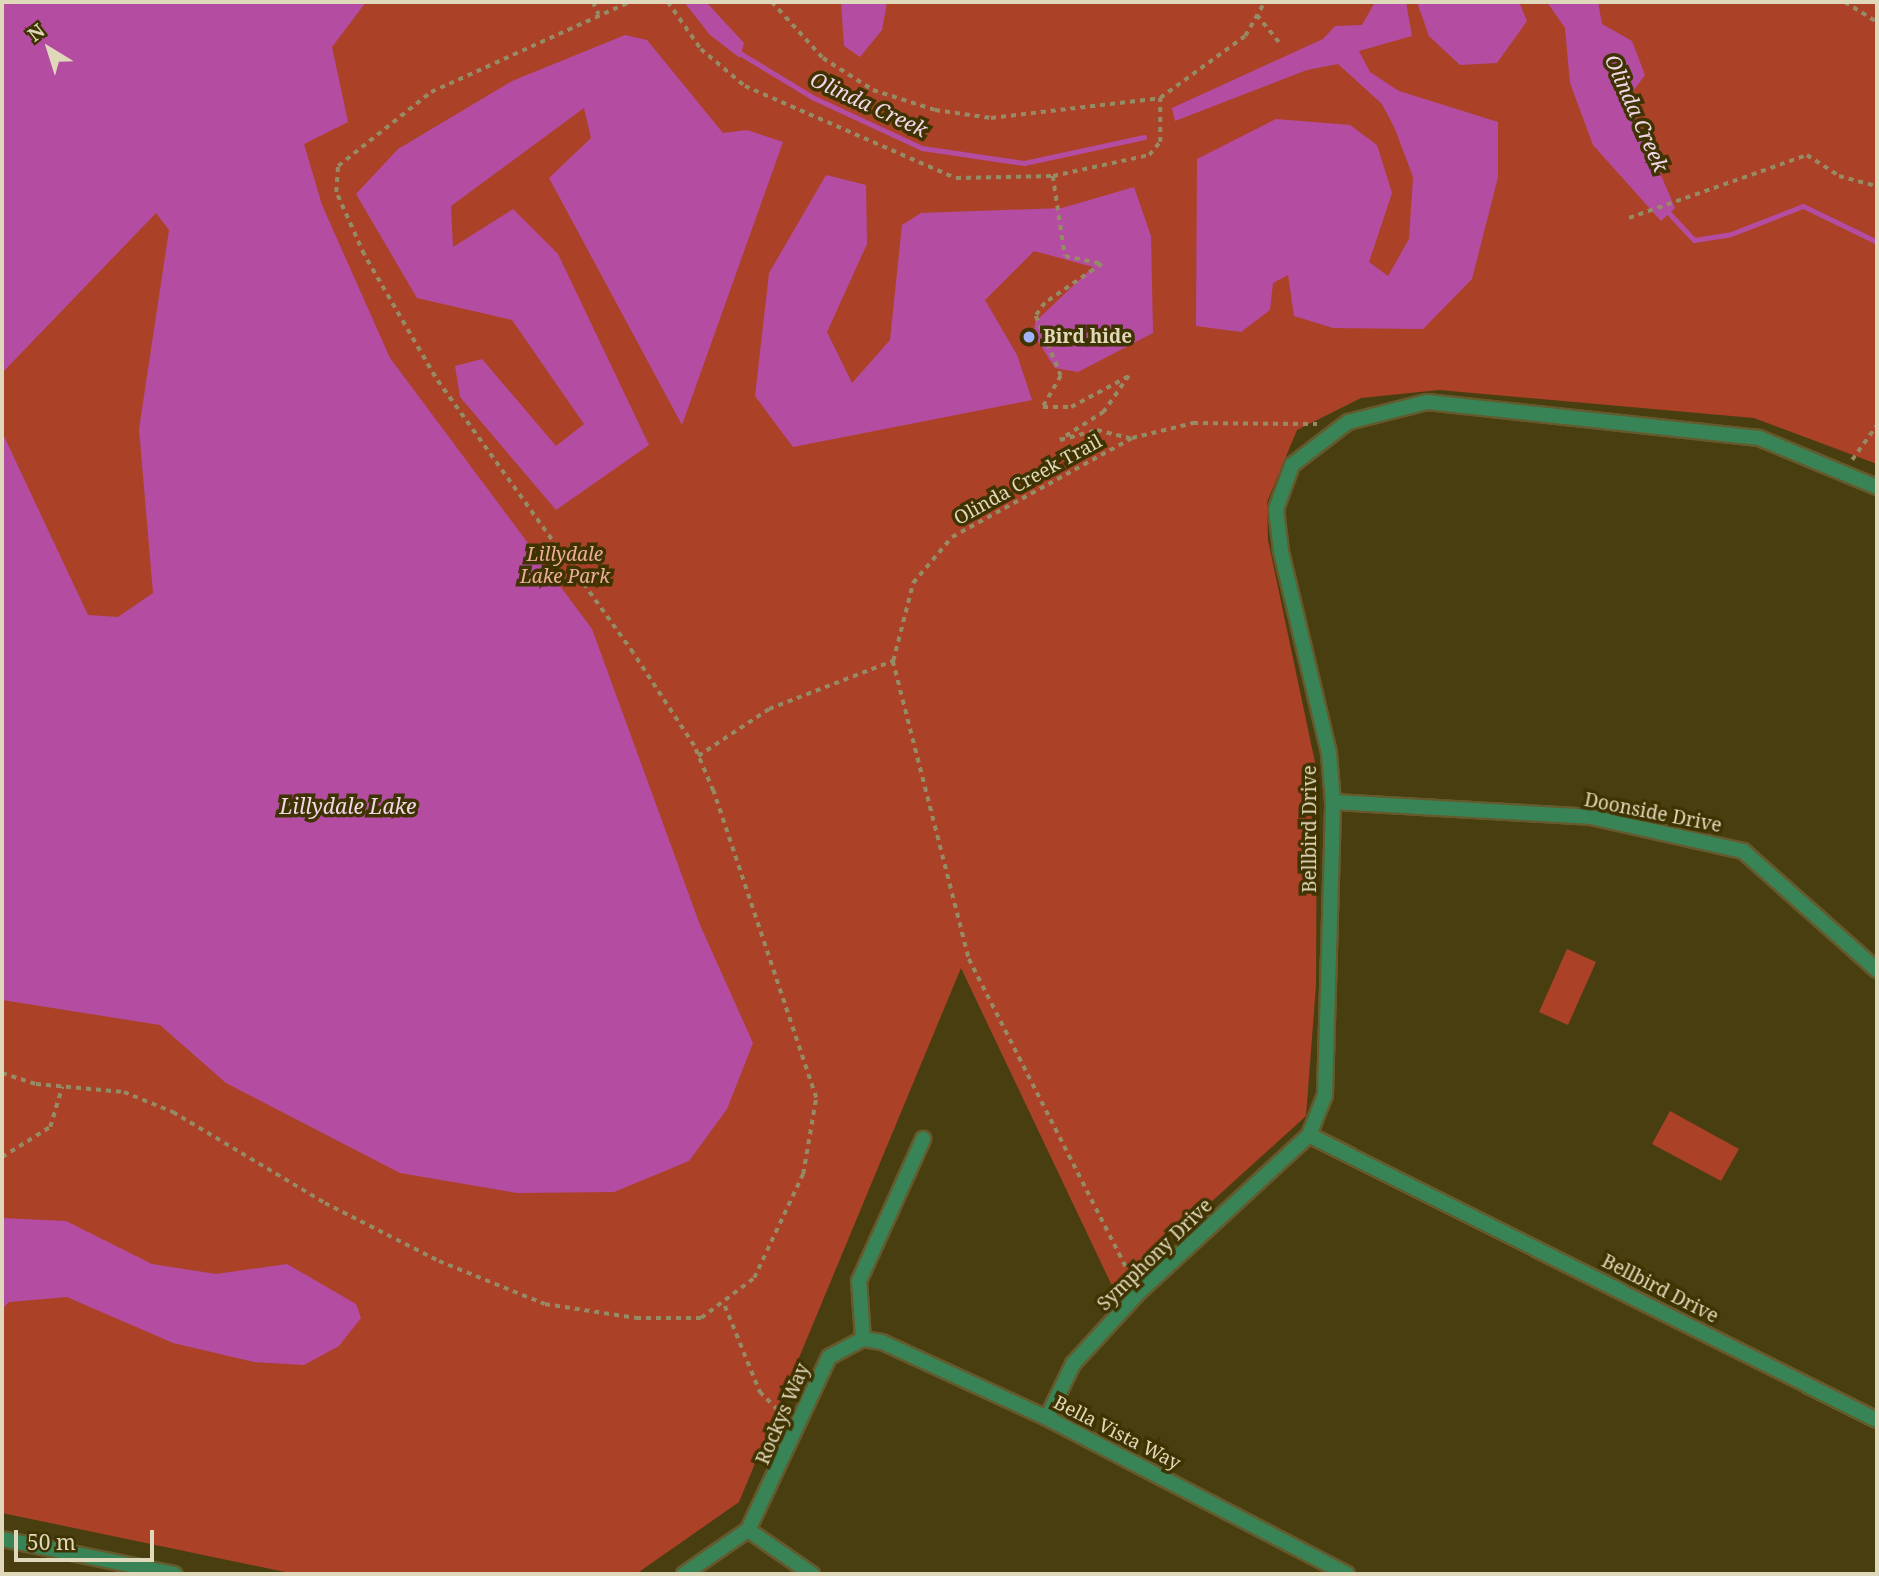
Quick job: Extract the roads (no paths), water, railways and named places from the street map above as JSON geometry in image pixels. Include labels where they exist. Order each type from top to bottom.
[{"type":"street","name":"Bellbird Drive","points":[[1877,487],[1759,438],[1707,429],[1427,402],[1348,422],[1292,465],[1276,509],[1329,753],[1333,802],[1325,1095],[1309,1135],[1877,1420]]},
{"type":"street","name":"Doonside Drive","points":[[1333,802],[1591,817],[1743,851],[1877,970]]},
{"type":"street","name":"Symphony Drive","points":[[1047,1418],[1073,1364],[1139,1292],[1309,1135]]},
{"type":"street","points":[[863,1339],[859,1281],[923,1139]]},
{"type":"street","name":"Bella Vista Way","points":[[863,1339],[882,1342],[1047,1418],[1347,1574]]},
{"type":"street","name":"Rockys Way","points":[[684,1574],[748,1530],[800,1424],[829,1357],[863,1339]]},
{"type":"street","points":[[748,1530],[812,1574]]},
{"type":"street","points":[[2,1539],[174,1574]]},
{"type":"water","name":"Lillydale Lake","points":[[2,2],[366,2],[332,47],[348,122],[304,144],[322,205],[390,358],[592,629],[700,925],[753,1043],[727,1109],[689,1161],[614,1192],[517,1193],[400,1173],[226,1083],[160,1025],[2,1000],[2,432],[88,615],[118,617],[153,593],[139,429],[169,230],[156,213],[2,373]]},
{"type":"water","points":[[684,2],[706,2],[744,43],[740,58],[710,35]]},
{"type":"water","points":[[841,2],[887,2],[882,30],[860,57],[844,46]]},
{"type":"water","points":[[1375,2],[1406,2],[1412,36],[1359,51],[1370,72],[1399,91],[1498,122],[1498,177],[1472,279],[1423,329],[1333,328],[1294,316],[1288,275],[1273,283],[1270,310],[1241,332],[1196,326],[1197,159],[1276,119],[1350,125],[1377,145],[1392,193],[1369,262],[1388,276],[1409,239],[1413,177],[1395,129],[1382,104],[1338,64],[1307,70],[1175,121],[1172,108],[1323,39],[1335,26],[1362,25]]},
{"type":"water","points":[[1417,2],[1519,2],[1527,21],[1497,63],[1460,65],[1429,36]]},
{"type":"water","points":[[1547,2],[1598,2],[1602,24],[1632,41],[1645,75],[1628,98],[1675,208],[1661,221],[1593,145],[1570,83],[1565,28]]},
{"type":"water","points":[[625,35],[647,40],[723,133],[747,130],[783,142],[682,425],[549,178],[591,138],[584,108],[451,206],[453,247],[513,209],[558,254],[649,445],[556,510],[460,397],[455,366],[482,359],[556,446],[584,424],[512,320],[417,298],[356,194],[398,149],[512,81]]},
{"type":"water","points":[[826,175],[866,185],[867,244],[827,332],[852,383],[890,340],[902,225],[921,213],[1062,208],[1134,187],[1151,236],[1153,333],[1078,372],[1055,368],[1034,335],[1035,322],[1093,267],[1034,251],[985,300],[1017,355],[1032,400],[793,447],[755,396],[769,273]]},
{"type":"water","points":[[2,1218],[66,1221],[152,1264],[216,1274],[287,1264],[356,1304],[361,1318],[339,1346],[304,1365],[254,1362],[173,1343],[67,1297],[9,1302],[2,1309]]},
{"type":"waterway","name":"Olinda Creek","points":[[738,52],[812,97],[922,148],[1024,163],[1144,137]]},
{"type":"waterway","name":"Olinda Creek","points":[[1666,210],[1694,240],[1731,234],[1803,206],[1877,242]]},
{"type":"place","name":"Bird hide","points":[[1029,337]]},
{"type":"park label","name":"Lillydale Lake Park","points":[[565,566]]}]
